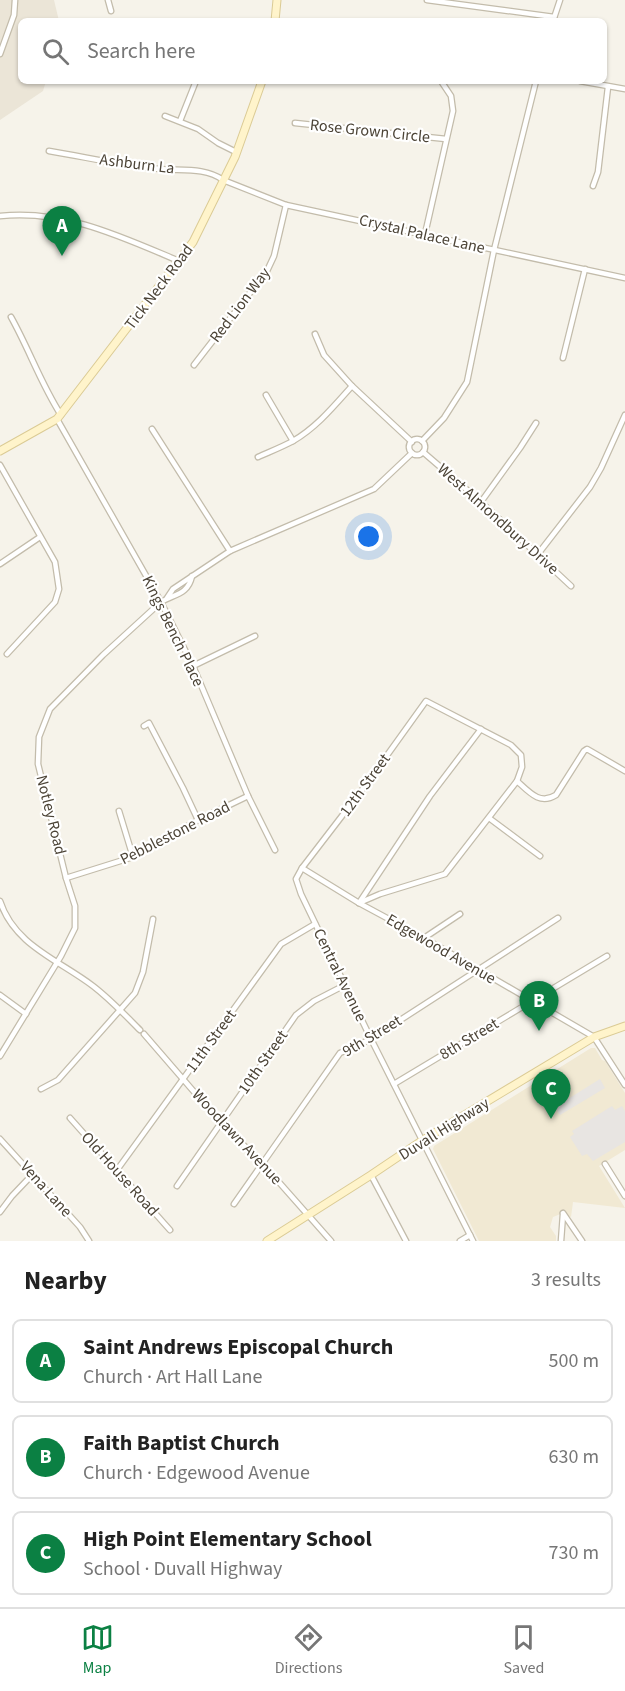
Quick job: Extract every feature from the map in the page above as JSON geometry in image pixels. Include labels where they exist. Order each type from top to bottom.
[{"type":"street","points":[[0,54],[14,15],[15,0]]},
{"type":"street","points":[[108,0],[111,11]]},
{"type":"street","points":[[275,18],[277,0]]},
{"type":"street","points":[[427,0],[547,18]]},
{"type":"street","points":[[554,18],[560,0]]},
{"type":"street","points":[[180,121],[195,84]]},
{"type":"street","name":"Tick Neck Road","points":[[0,452],[59,417],[193,242],[236,152],[261,84]]},
{"type":"street","points":[[425,234],[453,111],[451,96],[443,84]]},
{"type":"street","points":[[422,441],[444,418],[467,382],[494,250],[535,84]]},
{"type":"street","points":[[594,84],[625,89]]},
{"type":"street","points":[[593,186],[598,172],[608,87]]},
{"type":"street","points":[[165,116],[198,129],[236,152]]},
{"type":"street","name":"Rose Grown Circle","points":[[295,123],[446,139]]},
{"type":"street","name":"Ashburn La","points":[[49,151],[159,169],[196,170],[216,175],[223,180]]},
{"type":"street","name":"Crystal Palace Lane","points":[[223,180],[286,205],[625,278]]},
{"type":"street","name":"Red Lion Way","points":[[194,365],[267,272],[274,256],[286,205]]},
{"type":"street","points":[[0,216],[22,213],[60,218],[114,234],[179,261]]},
{"type":"street","points":[[563,358],[585,269]]},
{"type":"street","name":"Kings Bench Place","points":[[11,317],[59,417],[161,602],[193,666],[248,796],[275,850]]},
{"type":"street","points":[[315,334],[324,355],[352,386],[412,442]]},
{"type":"street","points":[[258,457],[293,441],[323,418],[352,386]]},
{"type":"street","points":[[266,395],[293,441]]},
{"type":"street","points":[[538,554],[590,487],[625,415]]},
{"type":"street","points":[[481,502],[536,423]]},
{"type":"street","points":[[152,429],[230,551]]},
{"type":"street","points":[[412,442],[422,441]]},
{"type":"street","points":[[412,442],[410,448],[416,455],[423,453],[425,445],[422,441]]},
{"type":"street","name":"Notley Road","points":[[0,1056],[57,963],[75,928],[75,906],[38,764],[39,737],[50,709],[103,655],[161,602],[167,598],[174,598],[183,591],[190,584],[192,576],[230,551],[374,489],[412,453]]},
{"type":"street","name":"West Almondbury Drive","points":[[423,453],[481,502],[571,586]]},
{"type":"street","points":[[0,465],[55,561],[59,590],[54,602],[7,654]]},
{"type":"street","points":[[0,564],[40,537]]},
{"type":"street","points":[[193,666],[255,636]]},
{"type":"street","name":"12th Street","points":[[302,868],[426,701],[481,729]]},
{"type":"street","points":[[144,726],[149,723],[198,820]]},
{"type":"street","points":[[481,729],[511,745],[521,755],[522,767],[517,781],[445,874],[380,894],[359,903],[430,796],[481,729]]},
{"type":"street","points":[[517,781],[536,798],[545,800],[551,798],[556,795],[587,749],[625,771]]},
{"type":"street","name":"Pebblestone Road","points":[[66,878],[133,858],[198,820],[248,796]]},
{"type":"street","points":[[119,811],[133,858]]},
{"type":"street","points":[[489,818],[540,856]]},
{"type":"street","name":"Edgewood Avenue","points":[[302,868],[594,1038],[625,1085]]},
{"type":"street","name":"Central Avenue","points":[[302,868],[296,879],[315,924],[473,1241]]},
{"type":"street","name":"Woodlawn Avenue","points":[[0,901],[5,916],[21,937],[93,986],[142,1032],[221,1123],[262,1163],[330,1241]]},
{"type":"street","points":[[424,938],[460,914]]},
{"type":"street","name":"9th Street","points":[[234,1204],[340,1053],[371,1039],[558,918]]},
{"type":"street","points":[[41,1089],[58,1080],[135,993],[143,972],[153,919]]},
{"type":"street","name":"11th Street","points":[[117,1170],[282,944],[315,924]]},
{"type":"street","name":"8th Street","points":[[394,1084],[607,956]]},
{"type":"street","name":"10th Street","points":[[177,1186],[296,1015],[314,1001],[345,985]]},
{"type":"street","points":[[0,995],[26,1014]]},
{"type":"street","name":"Duvall Highway","points":[[267,1241],[423,1140],[594,1038],[625,1026]]},
{"type":"street","name":"Old House Road","points":[[70,1118],[170,1230]]},
{"type":"street","name":"Vena Lane","points":[[0,1139],[80,1227],[89,1241]]},
{"type":"street","points":[[606,1164],[625,1196]]},
{"type":"street","points":[[0,1212],[33,1175]]},
{"type":"street","points":[[371,1175],[406,1241]]},
{"type":"street","points":[[561,1241],[563,1213],[582,1241]]},
{"type":"street","points":[[460,1241],[470,1235]]},
{"type":"shaded area","points":[[0,0],[54,0],[58,18],[18,18],[18,84],[45,84],[43,91],[0,120]]},
{"type":"shaded area","points":[[591,1048],[595,1048],[605,1061],[625,1093],[625,1150],[599,1166],[625,1208],[573,1202],[571,1217],[563,1213],[553,1217],[550,1227],[556,1236],[556,1241],[479,1241],[433,1149],[434,1146]]},
{"type":"shaded area","points":[[600,1079],[605,1088],[560,1115],[555,1107]]},
{"type":"shaded area","points":[[612,1106],[615,1110],[622,1106],[625,1111],[625,1142],[593,1161],[587,1154],[582,1156],[570,1137],[574,1134],[572,1131]]},
{"type":"place","name":"Saint Andrews Episcopal Church","points":[[62,256]]},
{"type":"place","name":"Faith Baptist Church","points":[[539,1031]]},
{"type":"place","name":"High Point Elementary School","points":[[551,1119]]}]
